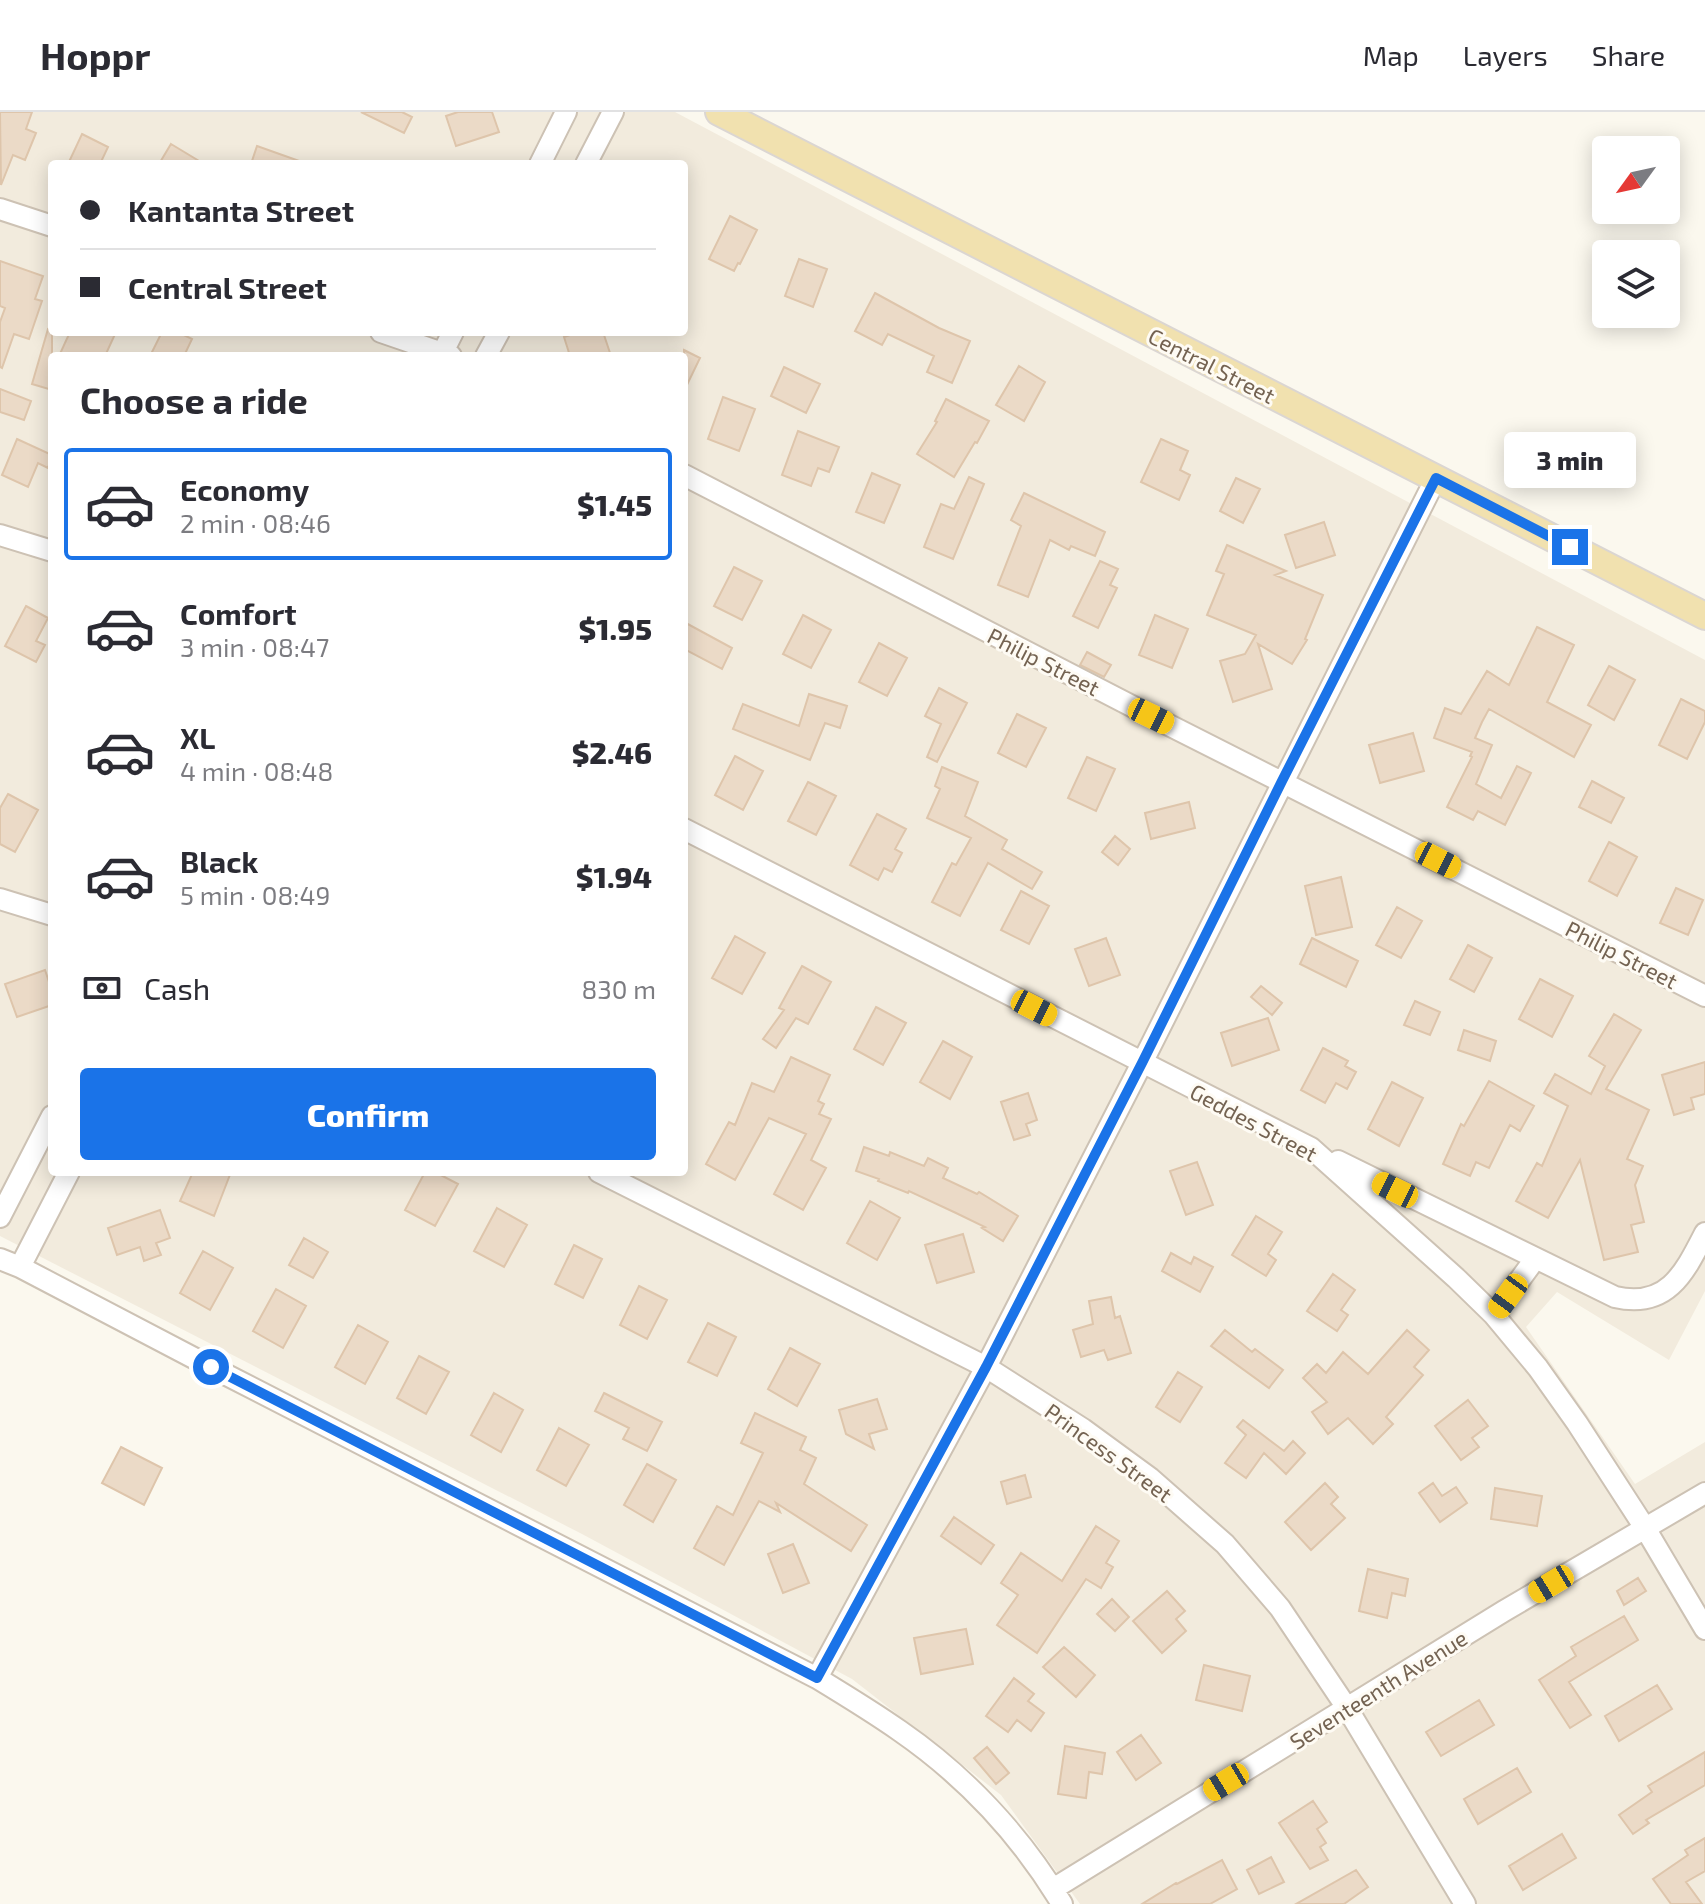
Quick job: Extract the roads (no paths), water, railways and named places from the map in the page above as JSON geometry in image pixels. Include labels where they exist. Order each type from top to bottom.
[{"type":"main road","name":"Central Street","points":[[719,112],[1705,616]]},
{"type":"street","points":[[542,160],[566,112]]},
{"type":"street","points":[[588,160],[613,112]]},
{"type":"street","points":[[0,209],[48,225]]},
{"type":"street","points":[[392,336],[437,352]]},
{"type":"street","name":"Philip Street","points":[[688,477],[1705,996]]},
{"type":"street","points":[[817,1678],[986,1367],[1436,478]]},
{"type":"street","points":[[0,535],[48,550]]},
{"type":"street","name":"Geddes Street","points":[[688,831],[1311,1148],[1494,1315],[1559,1397],[1645,1528],[1705,1629]]},
{"type":"street","points":[[0,899],[48,914]]},
{"type":"street","points":[[0,1217],[48,1124]]},
{"type":"street","points":[[1311,1148],[1535,1259],[1626,1300],[1655,1296],[1672,1286],[1686,1271],[1705,1233]]},
{"type":"street","points":[[20,1267],[67,1176]]},
{"type":"street","name":"Princess Street","points":[[607,1176],[986,1367],[1083,1429],[1150,1478],[1225,1544],[1280,1608],[1347,1708],[1465,1904]]},
{"type":"street","points":[[0,1259],[817,1678],[901,1731],[988,1805],[1058,1896]]},
{"type":"street","points":[[1494,1315],[1535,1259]]},
{"type":"street","name":"Seventeenth Avenue","points":[[1058,1896],[1347,1708],[1705,1493]]}]
